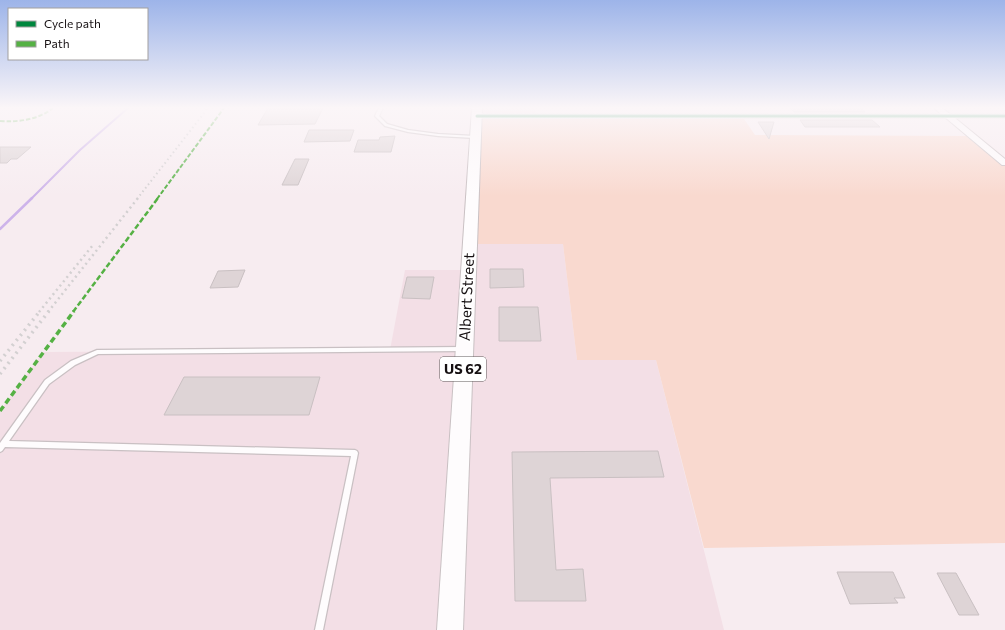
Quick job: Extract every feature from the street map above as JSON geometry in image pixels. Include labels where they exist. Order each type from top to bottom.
[{"type":"main road","name":"Albert Street","points":[[450,630],[476,137]]},
{"type":"street","points":[[974,137],[1005,163]]},
{"type":"lane","points":[[2,446],[47,382],[72,363],[98,352],[464,349]]},
{"type":"lane","points":[[2,446],[355,453],[319,630]]},
{"type":"shaded area","points":[[476,137],[974,137],[1005,163],[1005,543],[704,548],[656,360],[577,360],[563,244],[470,244]]},
{"type":"shaded area","points":[[470,244],[563,244],[577,360],[656,360],[724,630],[0,630],[0,411],[43,352],[390,350],[405,270],[468,270]]},
{"type":"building","points":[[306,137],[351,137],[350,141],[304,142]]},
{"type":"building","points":[[380,137],[395,137],[391,152],[354,152],[358,140],[379,140]]},
{"type":"building","points":[[0,147],[31,147],[17,159],[11,159],[7,163],[0,163]]},
{"type":"building","points":[[295,159],[309,159],[298,185],[282,185]]},
{"type":"building","points":[[490,269],[523,269],[524,287],[490,288]]},
{"type":"building","points":[[245,270],[238,287],[210,288],[218,271]]},
{"type":"building","points":[[407,277],[434,277],[430,299],[402,298]]},
{"type":"building","points":[[499,307],[538,307],[541,341],[499,341]]},
{"type":"building","points":[[184,377],[320,377],[309,415],[164,415]]},
{"type":"building","points":[[658,451],[664,477],[550,478],[556,570],[583,569],[586,601],[515,601],[512,452]]},
{"type":"building","points":[[837,572],[893,572],[905,598],[894,598],[898,603],[850,604]]},
{"type":"building","points":[[937,573],[956,573],[979,615],[959,615]]},
{"type":"waterway","points":[[32,198],[94,137]]},
{"type":"waterway","points":[[0,229],[32,198]]},
{"type":"railway","points":[[137,199],[185,137]]},
{"type":"railway","points":[[48,312],[138,198]]},
{"type":"railway","points":[[39,312],[93,245]]},
{"type":"railway","points":[[0,361],[40,311]]},
{"type":"railway","points":[[0,374],[49,311]]},
{"type":"marked path","points":[[0,411],[202,137]]}]
